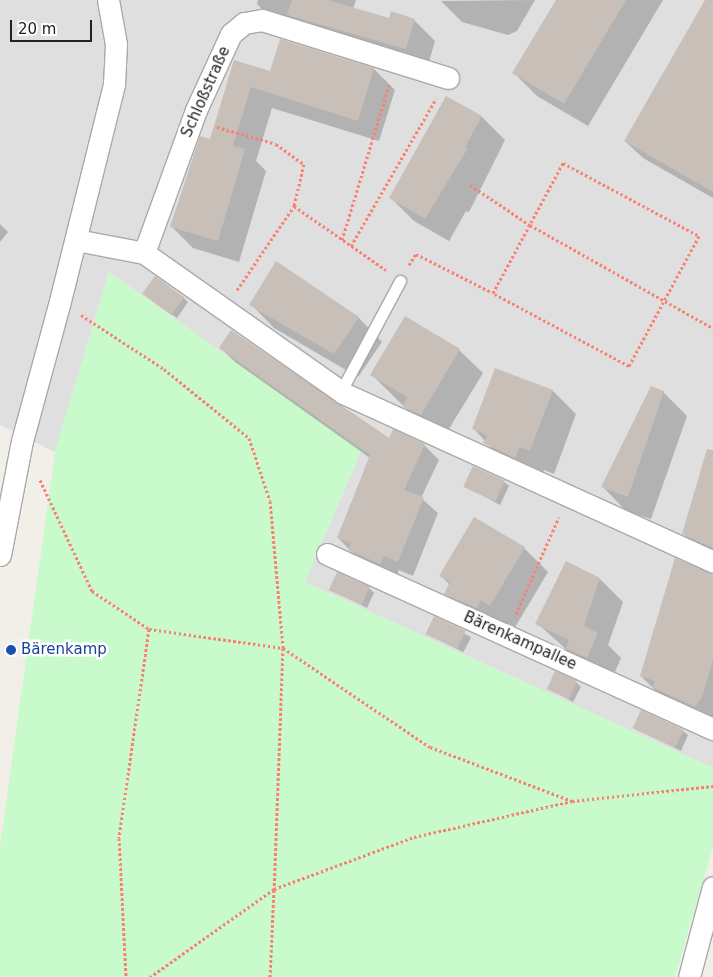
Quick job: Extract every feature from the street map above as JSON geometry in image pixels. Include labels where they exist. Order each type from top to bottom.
[{"type":"street","points":[[0,555],[22,441],[76,240],[114,84],[116,44],[108,0]]},
{"type":"street","name":"Schloßstraße","points":[[144,253],[192,120],[231,34],[244,23],[262,20],[448,78]]},
{"type":"street","points":[[76,240],[144,253],[226,308],[342,392],[567,497],[713,562]]},
{"type":"street","name":"Bärenkampallee","points":[[327,554],[713,729]]},
{"type":"street","points":[[689,977],[713,887]]},
{"type":"lane","points":[[342,392],[400,281]]},
{"type":"path","points":[[342,240],[396,62]]},
{"type":"path","points":[[351,246],[448,78]]},
{"type":"path","points":[[192,120],[276,144],[304,164],[294,206],[226,308]]},
{"type":"path","points":[[294,206],[400,281],[416,254],[629,366],[699,236],[563,164],[493,293]]},
{"type":"path","points":[[470,185],[530,225],[663,302],[713,328]]},
{"type":"path","points":[[60,301],[164,369],[249,438],[270,501],[283,648],[270,977]]},
{"type":"path","points":[[38,477],[92,591],[149,629],[283,648],[430,747],[572,802]]},
{"type":"path","points":[[507,635],[567,497]]},
{"type":"path","points":[[126,977],[119,838],[149,629]]},
{"type":"path","points":[[150,977],[274,889],[414,838],[572,802],[713,786]]},
{"type":"shaded area","points":[[0,0],[713,0],[713,768],[305,582],[361,451],[109,272],[55,452],[0,425]]},
{"type":"green space","points":[[109,272],[361,451],[305,582],[713,768],[713,847],[675,977],[0,977],[0,846],[55,452]]},
{"type":"building","points":[[292,0],[328,0],[389,18],[391,11],[415,19],[406,49],[287,15]]},
{"type":"building","points":[[556,0],[626,0],[564,104],[512,73]]},
{"type":"building","points":[[705,0],[713,0],[713,192],[624,141]]},
{"type":"building","points":[[280,39],[374,68],[358,121],[251,87],[233,146],[245,149],[218,241],[170,227],[200,136],[210,139],[234,60],[270,71]]},
{"type":"building","points":[[446,96],[482,116],[465,147],[468,148],[425,219],[389,198]]},
{"type":"building","points":[[276,261],[359,317],[334,354],[249,305]]},
{"type":"building","points":[[155,276],[184,297],[171,315],[142,294]]},
{"type":"building","points":[[405,316],[460,349],[421,415],[403,407],[407,397],[370,375]]},
{"type":"building","points":[[231,330],[389,438],[393,429],[425,444],[404,490],[424,497],[398,562],[384,556],[380,564],[348,550],[351,543],[337,538],[370,455],[219,348]]},
{"type":"building","points":[[495,368],[553,390],[530,451],[520,447],[515,458],[483,443],[487,435],[472,429]]},
{"type":"building","points":[[651,386],[664,391],[628,497],[601,487]]},
{"type":"building","points":[[707,449],[713,450],[713,548],[682,534]]},
{"type":"building","points":[[473,466],[505,481],[495,502],[463,487]]},
{"type":"building","points":[[474,517],[525,547],[490,606],[481,600],[477,608],[444,594],[450,582],[439,576]]},
{"type":"building","points":[[675,558],[713,574],[713,660],[703,695],[695,707],[652,687],[655,681],[640,676]]},
{"type":"building","points":[[566,561],[600,578],[584,626],[598,633],[587,658],[566,648],[569,640],[535,624]]},
{"type":"building","points":[[337,572],[370,587],[362,605],[329,590]]},
{"type":"building","points":[[434,616],[466,631],[457,649],[426,634]]},
{"type":"building","points":[[555,671],[577,681],[569,699],[547,689]]},
{"type":"building","points":[[641,710],[684,730],[675,748],[633,728]]},
{"type":"place","name":"Bärenkamp","points":[[11,650]]}]
